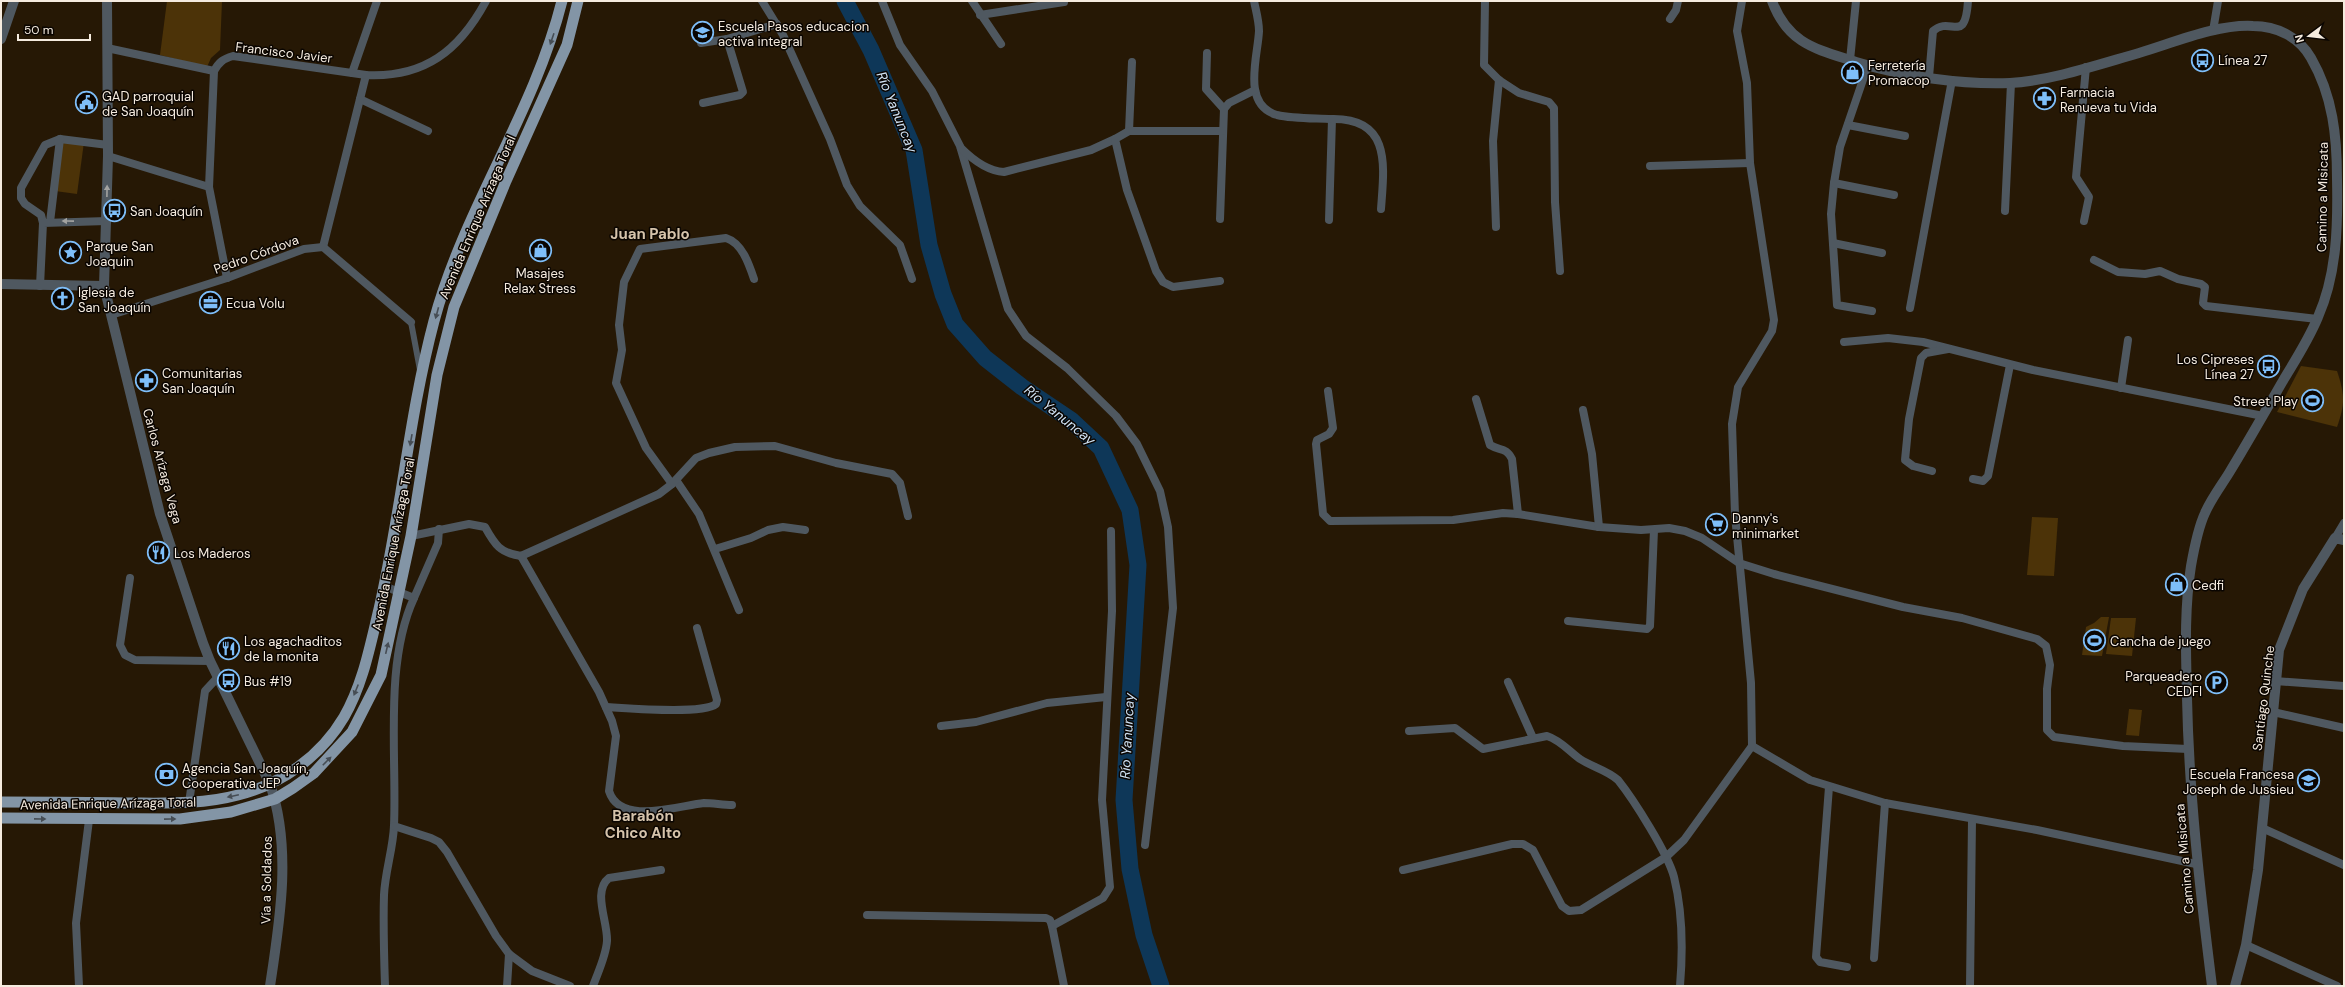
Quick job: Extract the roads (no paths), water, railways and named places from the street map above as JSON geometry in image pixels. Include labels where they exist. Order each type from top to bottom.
[{"type":"main road","name":"Avenida Enrique Arízaga Toral","points":[[1,802],[204,802],[240,795],[270,784],[298,767],[329,739],[345,716],[357,690],[367,657],[384,586],[430,337],[442,292],[488,182],[539,75],[554,36],[562,1]]},
{"type":"main road","name":"Avenida Enrique Arízaga Toral","points":[[1,818],[89,820],[180,819],[231,812],[275,798],[314,773],[352,732],[381,675],[411,536],[437,375],[454,307],[500,195],[567,45],[578,1]]},
{"type":"street","points":[[1,39],[14,1]]},
{"type":"street","name":"Carlos Arízaga Vega","points":[[107,1],[108,156],[104,286],[160,514],[210,662],[270,784],[275,798]]},
{"type":"street","points":[[352,73],[377,1]]},
{"type":"street","name":"Francisco Javier","points":[[214,71],[224,58],[233,56],[366,76],[401,74],[442,57],[458,43],[486,1]]},
{"type":"street","points":[[762,1],[777,24],[830,139],[847,185],[860,206],[900,245],[912,279]]},
{"type":"street","points":[[882,1],[900,45],[932,91],[960,146],[1008,309],[1015,322],[1026,336],[1067,368],[1116,416],[1137,444],[1160,491],[1168,527],[1173,608],[1146,845]]},
{"type":"street","points":[[972,1],[1001,44]]},
{"type":"street","points":[[1254,1],[1259,30],[1253,67],[1255,90],[1268,110],[1277,115],[1355,122],[1370,129],[1377,137],[1381,148],[1384,167],[1381,209]]},
{"type":"street","points":[[1485,1],[1484,65],[1499,80],[1528,97],[1549,102],[1554,108],[1554,188],[1560,271]]},
{"type":"street","points":[[1670,19],[1676,10],[1678,1]]},
{"type":"street","points":[[1403,870],[1512,844],[1523,844],[1533,850],[1562,906],[1569,911],[1581,910],[1666,857],[1684,840],[1752,746],[1751,683],[1735,515],[1732,424],[1734,403],[1738,387],[1772,331],[1774,320],[1750,163],[1747,83],[1737,31],[1742,1]]},
{"type":"street","name":"Camino a Misicata","points":[[1772,1],[1785,27],[1800,41],[1816,49],[1868,65],[1952,80],[2011,83],[2086,67],[2213,31],[2251,25],[2274,28],[2297,41],[2307,51],[2326,94],[2337,139],[2338,201],[2334,262],[2317,319],[2263,416],[2204,515],[2192,563],[2185,612],[2188,749],[2196,864],[2212,986]]},
{"type":"street","points":[[1850,60],[1856,1]]},
{"type":"street","points":[[1929,77],[1933,31],[1940,27],[1961,26],[1965,23],[1967,19],[1968,1]]},
{"type":"street","points":[[2213,31],[2218,1]]},
{"type":"street","points":[[980,15],[1064,2]]},
{"type":"street","points":[[701,43],[727,39],[777,24]]},
{"type":"street","points":[[703,103],[740,95],[743,92],[727,39]]},
{"type":"street","points":[[107,48],[214,71],[209,187],[227,278]]},
{"type":"street","points":[[1207,54],[1206,89],[1224,109]]},
{"type":"street","points":[[1129,131],[1132,62]]},
{"type":"street","points":[[1868,65],[1840,147],[1831,214],[1837,305],[1872,311]]},
{"type":"street","points":[[2084,221],[2089,197],[2076,177],[2086,67]]},
{"type":"street","points":[[366,76],[323,247],[411,322],[422,380]]},
{"type":"street","points":[[1496,227],[1493,141],[1499,80]]},
{"type":"street","points":[[1910,308],[1952,80]]},
{"type":"street","points":[[2005,211],[2011,83]]},
{"type":"street","points":[[1220,219],[1224,109],[1229,103],[1255,90]]},
{"type":"street","points":[[360,99],[428,131]]},
{"type":"street","points":[[1329,220],[1332,119]]},
{"type":"street","points":[[1848,125],[1904,136]]},
{"type":"street","points":[[960,146],[979,164],[995,172],[1004,172],[1091,150],[1129,131],[1222,131]]},
{"type":"street","points":[[46,222],[41,215],[25,204],[21,198],[21,188],[46,145],[60,139],[108,145]]},
{"type":"street","points":[[40,286],[46,222],[60,139]]},
{"type":"street","points":[[1115,139],[1127,190],[1156,271],[1163,282],[1173,287],[1220,281]]},
{"type":"street","points":[[108,156],[209,187]]},
{"type":"street","points":[[1650,166],[1750,163]]},
{"type":"street","points":[[1834,183],[1894,195]]},
{"type":"street","points":[[46,222],[107,221]]},
{"type":"street","points":[[739,610],[715,549],[699,514],[646,448],[616,384],[622,350],[619,325],[624,282],[640,249],[726,238],[733,240],[738,245],[754,279]]},
{"type":"street","points":[[1833,243],[1882,253]]},
{"type":"street","name":"Pedro Córdova","points":[[111,315],[227,278],[304,249],[323,247]]},
{"type":"street","points":[[2094,260],[2118,272],[2145,274],[2160,271],[2178,279],[2201,284],[2205,287],[2203,304],[2206,306],[2317,319]]},
{"type":"street","points":[[1,284],[40,286],[104,286]]},
{"type":"street","points":[[1844,342],[1888,338],[1923,342],[2010,365],[2263,416]]},
{"type":"street","points":[[2121,388],[2128,340]]},
{"type":"street","points":[[1932,471],[1913,466],[1905,460],[1909,419],[1921,358],[1926,353],[1950,349]]},
{"type":"street","points":[[1973,479],[1983,481],[1988,476],[2010,365]]},
{"type":"street","points":[[1328,391],[1333,428],[1329,434],[1317,440],[1316,444],[1322,506],[1326,518],[1336,522],[1453,520],[1490,514],[1518,514],[1599,527],[1654,530],[1668,528],[1685,531],[1702,538],[1739,563],[1903,607],[1962,618],[2037,639],[2046,646],[2050,665],[2047,689],[2047,730],[2054,737],[2123,746],[2188,749]]},
{"type":"street","points":[[1476,399],[1490,445],[1503,448],[1509,452],[1512,459],[1518,514]]},
{"type":"street","points":[[1583,410],[1592,454],[1599,527]]},
{"type":"street","points":[[411,536],[469,524],[485,527],[494,543],[508,554],[521,556],[659,494],[674,482],[696,458],[709,452],[735,447],[775,446],[836,463],[892,474],[900,483],[908,516]]},
{"type":"street","name":"Santiago Quinche","points":[[2235,986],[2246,945],[2258,870],[2275,681],[2280,650],[2303,589],[2340,539],[2344,523]]},
{"type":"street","points":[[715,549],[775,528],[783,527],[805,530]]},
{"type":"street","points":[[385,986],[384,893],[392,851],[394,826],[394,736],[397,680],[402,636],[414,598],[438,543],[439,529]]},
{"type":"street","points":[[1568,621],[1647,629],[1650,626],[1654,530]]},
{"type":"street","points":[[1052,926],[1103,898],[1110,887],[1102,800],[1106,697],[1112,611],[1111,531]]},
{"type":"street","points":[[521,556],[606,707],[616,736],[609,791],[612,800],[617,806],[650,812],[706,803],[732,806]]},
{"type":"street","points":[[130,578],[120,645],[125,655],[135,660],[210,662]]},
{"type":"street","points":[[384,586],[400,591],[414,598]]},
{"type":"street","points":[[606,707],[656,710],[708,708],[716,704],[717,700],[697,628]]},
{"type":"street","points":[[189,803],[205,691],[218,677]]},
{"type":"street","points":[[2275,681],[2344,686]]},
{"type":"street","points":[[1508,682],[1533,738]]},
{"type":"street","points":[[941,726],[976,722],[1046,703],[1106,697]]},
{"type":"street","points":[[2273,712],[2344,728]]},
{"type":"street","points":[[1409,731],[1455,728],[1483,749],[1547,736],[1555,738],[1581,760],[1611,774],[1618,780],[1666,857],[1674,876],[1680,912],[1682,952],[1680,986]]},
{"type":"street","points":[[1752,746],[1810,780],[1885,803],[1972,820],[2037,830],[2196,864]]},
{"type":"street","points":[[1829,787],[1816,957],[1820,962],[1847,967]]},
{"type":"street","name":"Vía a Soldados","points":[[270,986],[281,908],[282,854],[275,798]]},
{"type":"street","points":[[1874,958],[1885,803]]},
{"type":"street","points":[[79,986],[76,923],[89,820]]},
{"type":"street","points":[[1970,986],[1972,820]]},
{"type":"street","points":[[394,826],[439,842],[448,852],[496,936],[509,954],[532,971],[570,986]]},
{"type":"street","points":[[2262,828],[2344,865]]},
{"type":"street","points":[[593,986],[607,942],[601,891],[604,882],[609,878],[661,870]]},
{"type":"street","points":[[868,915],[1046,918],[1050,920],[1052,926],[1064,986]]},
{"type":"street","points":[[2246,945],[2337,986]]},
{"type":"street","points":[[507,986],[509,954]]},
{"type":"waterway","name":"Río Yanuncay","points":[[845,1],[871,50],[914,150],[929,245],[943,294],[955,324],[985,358],[1022,387],[1071,420],[1101,448],[1130,510],[1138,565],[1124,800],[1130,869],[1144,935],[1161,986]]},
{"type":"place","name":"Escuela Pasos educacion activa integral","points":[[702,33]]},
{"type":"place","name":"Línea 27","points":[[2202,60]]},
{"type":"place","name":"Ferretería Promacop","points":[[1852,72]]},
{"type":"place","name":"Farmacia Renueva tu Vida","points":[[2044,99]]},
{"type":"place","name":"GAD parroquial de San Joaquín","points":[[87,103]]},
{"type":"place","name":"San Joaquín","points":[[114,211]]},
{"type":"place","name":"Masajes Relax Stress","points":[[540,251]]},
{"type":"place","name":"Parque San Joaquin","points":[[71,253]]},
{"type":"place","name":"Iglesia de San Joaquín","points":[[63,299]]},
{"type":"place","name":"Ecua Volu","points":[[210,303]]},
{"type":"place","name":"Los Cipreses Línea 27","points":[[2269,366]]},
{"type":"place","name":"Comunitarias San Joaquín","points":[[146,380]]},
{"type":"place","name":"Street Play","points":[[2313,401]]},
{"type":"place","name":"Danny's minimarket","points":[[1717,525]]},
{"type":"place","name":"Los Maderos","points":[[158,553]]},
{"type":"place","name":"Cedfi","points":[[2177,585]]},
{"type":"place","name":"Cancha de juego","points":[[2094,641]]},
{"type":"place","name":"Los agachaditos de la monita","points":[[228,648]]},
{"type":"place","name":"Bus #19","points":[[228,681]]},
{"type":"place","name":"Parqueadero CEDFI","points":[[2217,683]]},
{"type":"place","name":"Agencia San Joaquín, Cooperativa JEP","points":[[166,775]]},
{"type":"place","name":"Escuela Francesa Joseph de Jussieu","points":[[2309,781]]},
{"type":"district","name":"Juan Pablo","points":[[650,234]]},
{"type":"district","name":"Barabón Chico Alto","points":[[643,824]]}]
